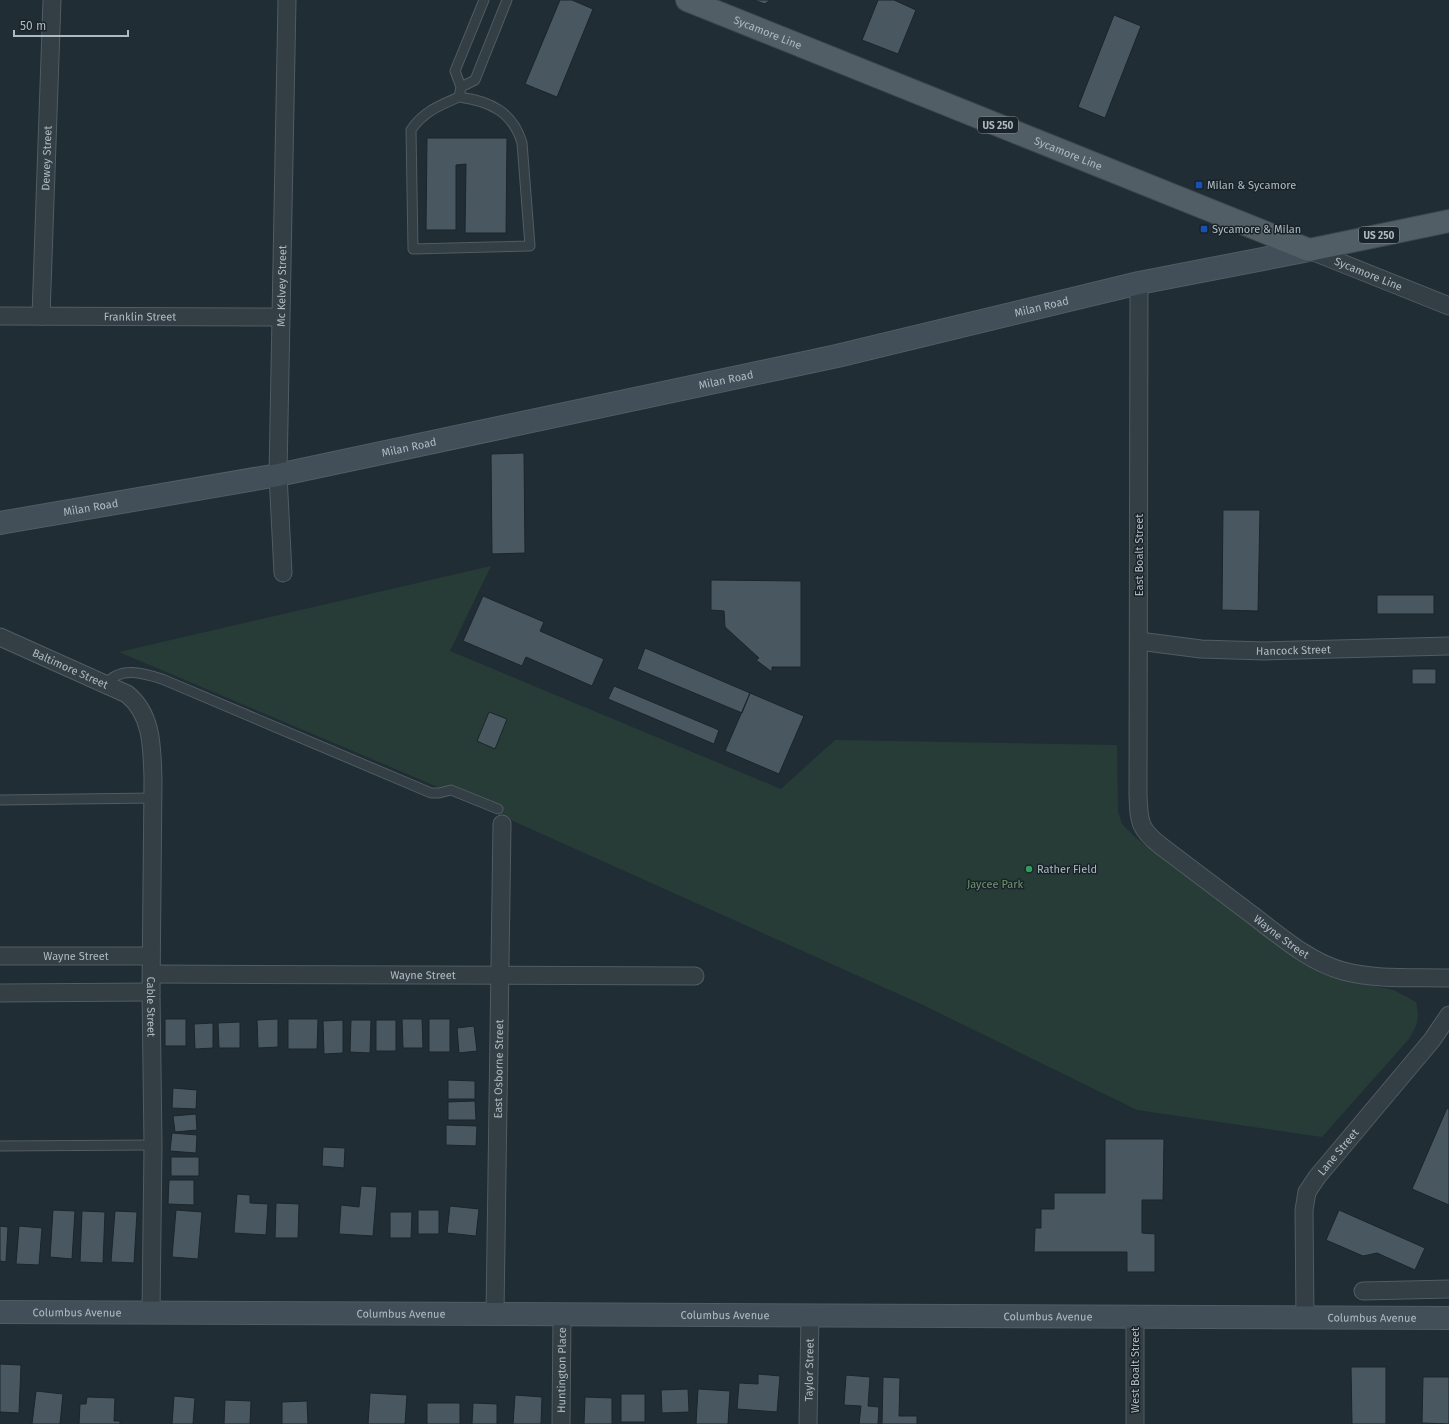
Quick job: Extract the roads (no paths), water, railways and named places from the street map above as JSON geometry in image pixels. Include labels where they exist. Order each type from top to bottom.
[{"type":"main road","name":"Sycamore Line","points":[[687,0],[1309,250]]},
{"type":"main road","name":"Milan Road","points":[[0,522],[278,475],[837,356],[1139,283],[1449,221]]},
{"type":"main road","name":"Columbus Avenue","points":[[0,1312],[810,1317],[1135,1316],[1449,1318]]},
{"type":"street","name":"Dewey Street","points":[[41,316],[52,0]]},
{"type":"street","name":"Mc Kelvey Street","points":[[283,573],[278,475],[287,0]]},
{"type":"street","name":"Sycamore Line","points":[[1309,250],[1449,306]]},
{"type":"street","name":"East Boalt Street","points":[[1139,283],[1138,795],[1139,820],[1142,827]]},
{"type":"street","name":"Franklin Street","points":[[0,316],[280,316]]},
{"type":"street","name":"Baltimore Street","points":[[0,637],[127,694],[138,704]]},
{"type":"street","name":"Hancock Street","points":[[1139,641],[1201,649],[1264,651],[1449,646]]},
{"type":"street","name":"Cable Street","points":[[138,704],[145,714],[148,724],[153,759],[151,956],[153,1145],[151,1313]]},
{"type":"street","name":"East Osborne Street","points":[[495,1314],[500,817]]},
{"type":"street","name":"Wayne Street","points":[[1142,827],[1150,837],[1210,883],[1278,934],[1317,960],[1339,970],[1356,973],[1382,976],[1449,978]]},
{"type":"street","name":"Wayne Street","points":[[0,956],[151,956]]},
{"type":"street","name":"Wayne Street","points":[[152,974],[695,976]]},
{"type":"street","points":[[0,993],[151,992]]},
{"type":"street","name":"Lane Street","points":[[1305,1317],[1304,1210],[1308,1192],[1317,1177],[1432,1040],[1449,1015]]},
{"type":"street","points":[[1363,1291],[1449,1289]]},
{"type":"street","name":"Huntington Place","points":[[561,1424],[562,1315]]},
{"type":"street","name":"West Boalt Street","points":[[1135,1316],[1136,1424]]},
{"type":"street","name":"Taylor Street","points":[[808,1424],[810,1317]]},
{"type":"lane","points":[[459,97],[461,87],[455,71],[484,0]]},
{"type":"lane","points":[[461,87],[475,80],[507,0]]},
{"type":"lane","points":[[459,97],[488,104],[503,112],[519,131],[522,143],[530,246],[413,249],[411,130],[417,121],[432,109],[459,97]]},
{"type":"lane","points":[[106,684],[112,677],[127,672],[154,676],[431,792],[439,793],[451,790],[500,817]]},
{"type":"lane","points":[[0,800],[153,798]]},
{"type":"lane","points":[[0,1146],[153,1145]]},
{"type":"place","name":"Milan & Sycamore","points":[[1199,185]]},
{"type":"place","name":"Sycamore & Milan","points":[[1204,229]]},
{"type":"place","name":"Rather Field","points":[[1029,869]]},
{"type":"park label","name":"Jaycee Park","points":[[995,884]]}]
